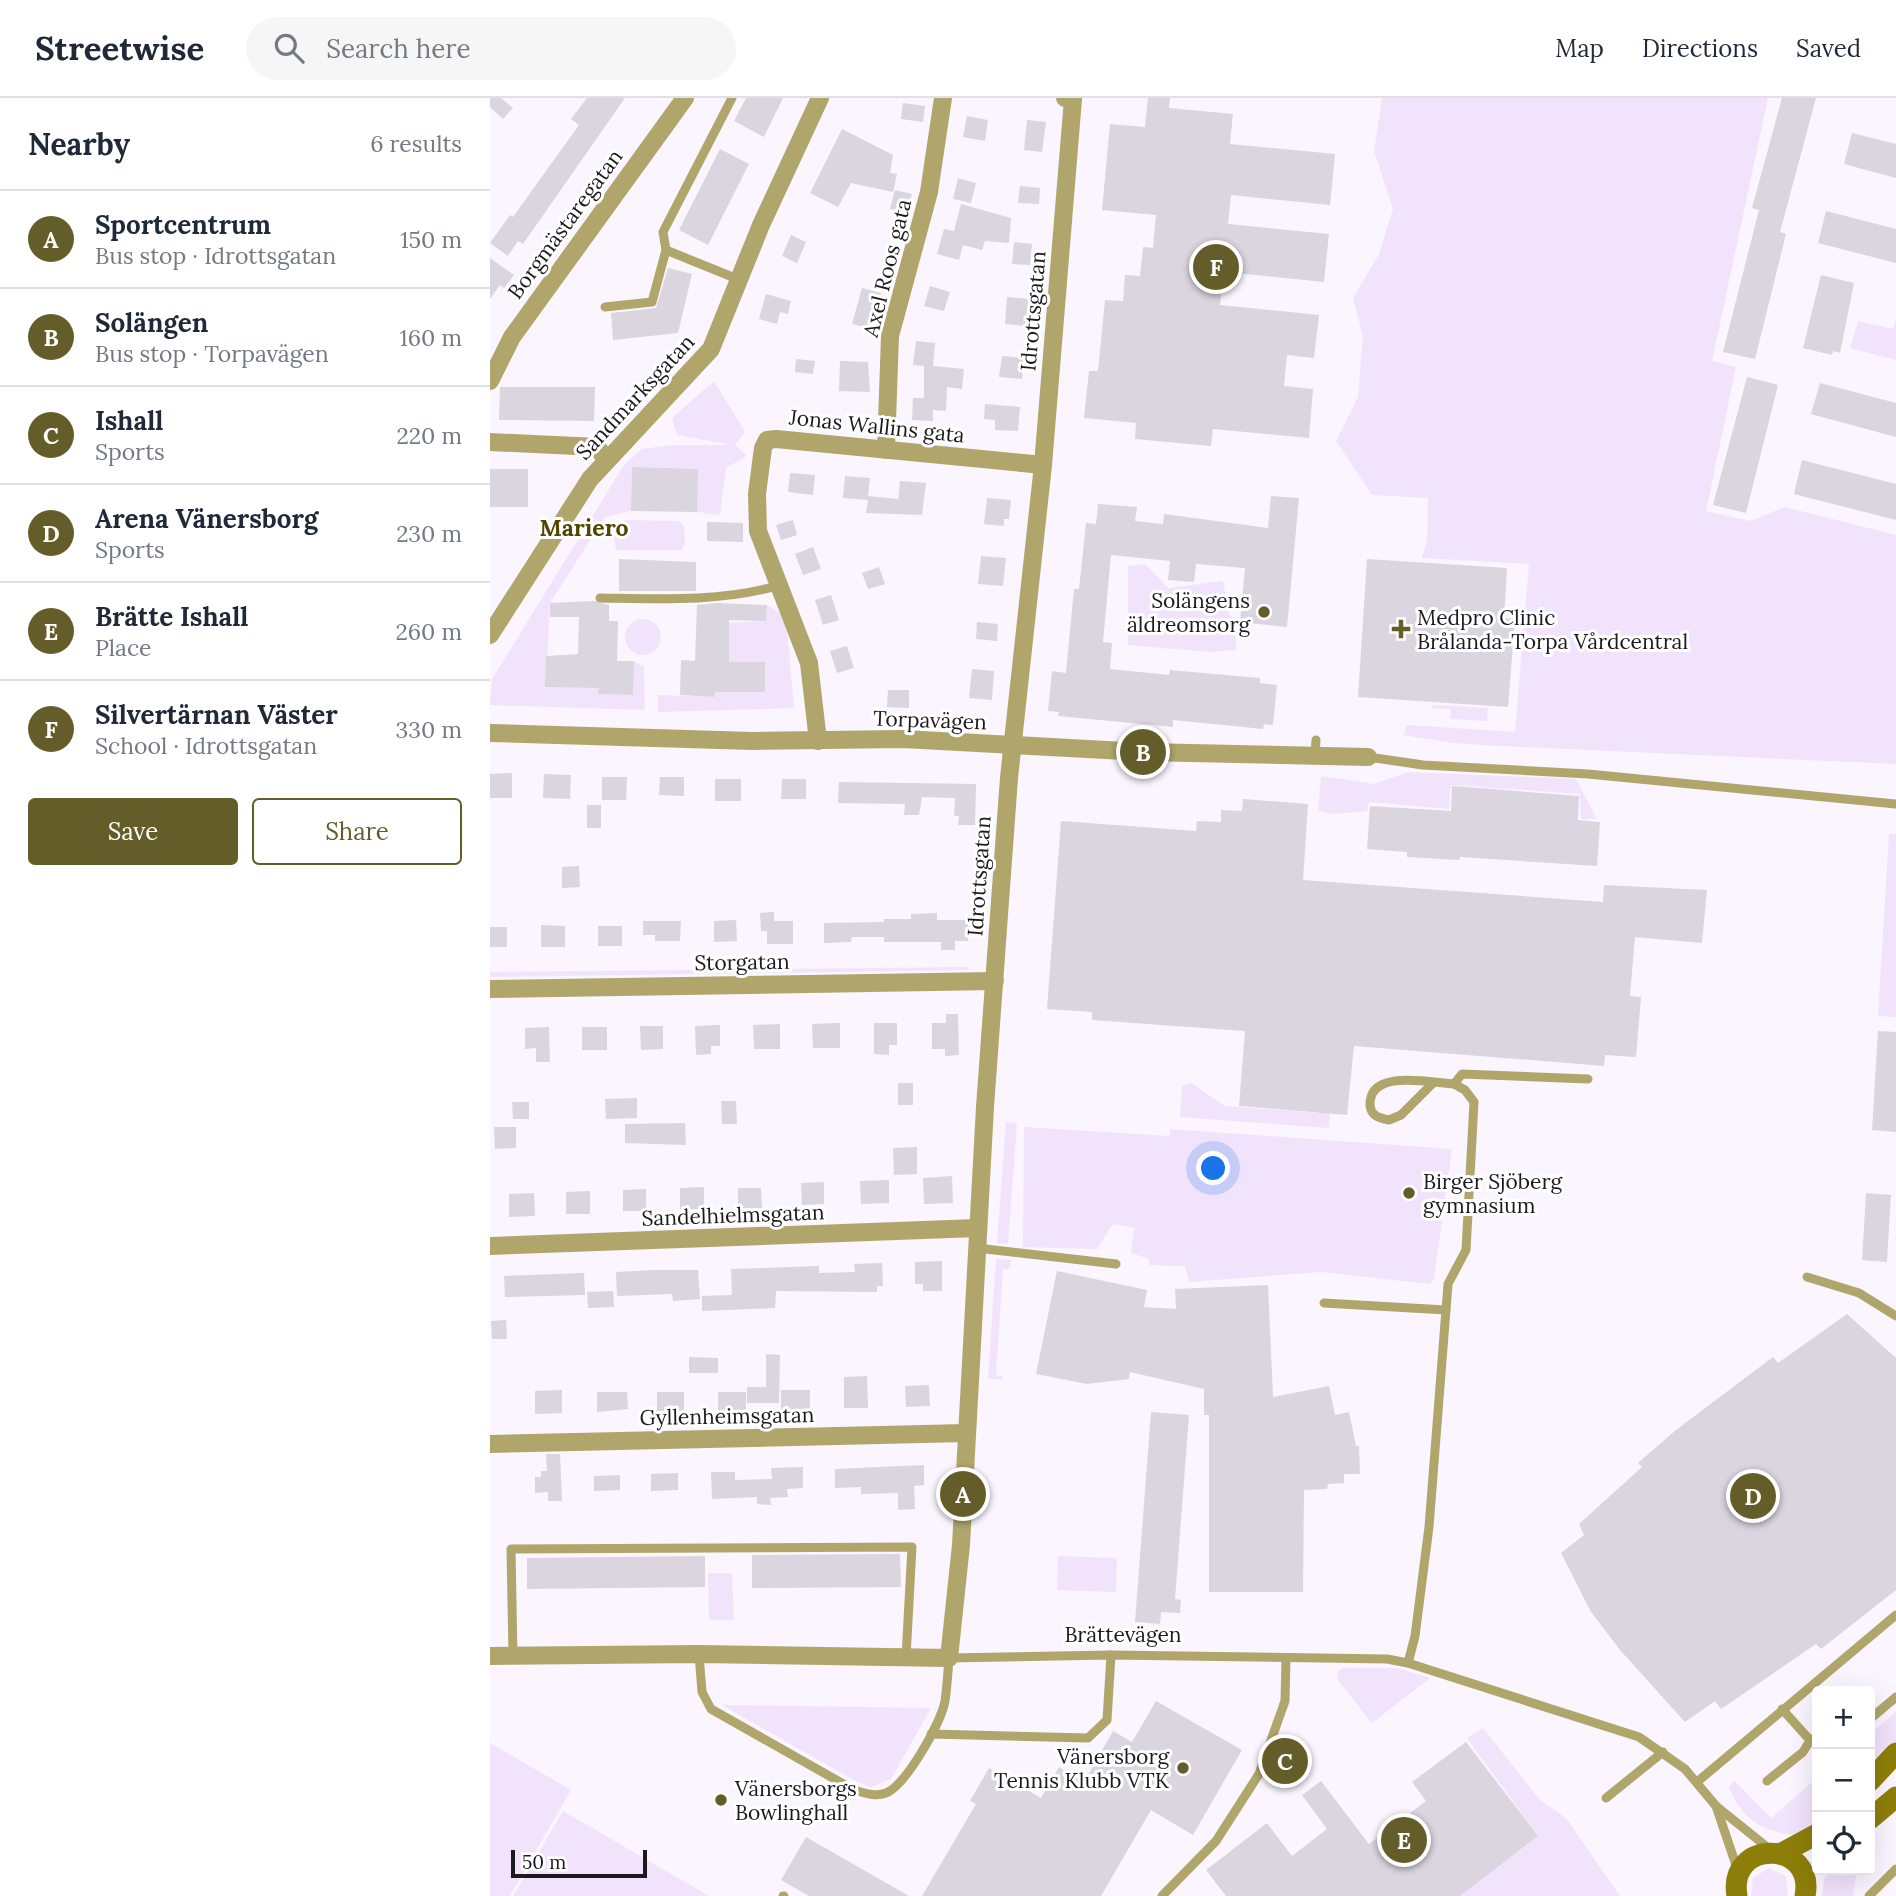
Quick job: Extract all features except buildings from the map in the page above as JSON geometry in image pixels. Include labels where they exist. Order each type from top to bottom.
[{"type":"street","name":"Borgmästaregatan","points":[[490,382],[512,337],[685,98]]},
{"type":"street","name":"Sandmarksgatan","points":[[490,635],[522,581],[607,459],[711,349],[761,225],[820,98]]},
{"type":"street","name":"Axel Roos gata","points":[[886,450],[890,336],[929,192],[943,98]]},
{"type":"street","name":"Idrottsgatan","points":[[949,1658],[961,1545],[977,1228],[1011,746],[1043,465],[1069,99]]},
{"type":"street","name":"Jonas Wallins gata","points":[[818,741],[808,663],[758,531],[756,514],[763,448],[767,440],[1043,465]]},
{"type":"street","points":[[490,442],[597,447],[607,459]]},
{"type":"street","name":"Torpavägen","points":[[490,733],[818,741],[903,739],[1011,746],[1315,747],[1368,757]]},
{"type":"street","name":"Storgatan","points":[[490,989],[995,981]]},
{"type":"street","name":"Sandelhielmsgatan","points":[[490,1247],[977,1228]]},
{"type":"street","name":"Gyllenheimsgatan","points":[[490,1444],[966,1433]]},
{"type":"street","name":"Brättevägen","points":[[490,1656],[699,1654],[949,1658]]},
{"type":"street","points":[[1875,1776],[1896,1753]]},
{"type":"street","points":[[1875,1815],[1896,1797]]},
{"type":"street","points":[[1734,1887],[1754,1857],[1777,1853],[1812,1837]]},
{"type":"street","points":[[1777,1853],[1799,1866],[1808,1888]]},
{"type":"lane","points":[[605,307],[652,302],[666,250],[663,232],[732,98]]},
{"type":"lane","points":[[666,250],[740,280]]},
{"type":"lane","points":[[600,598],[673,600],[731,596],[777,586]]},
{"type":"lane","points":[[1368,757],[1423,765],[1588,774],[1896,804]]},
{"type":"lane","points":[[1454,1084],[1462,1074],[1588,1079]]},
{"type":"lane","points":[[1408,1663],[1415,1636],[1429,1527],[1448,1284],[1466,1250],[1474,1102],[1465,1090],[1454,1084],[1433,1083],[1387,1081],[1376,1087],[1370,1096],[1370,1109],[1376,1117],[1389,1120],[1401,1115],[1433,1083]]},
{"type":"lane","points":[[977,1248],[1116,1264]]},
{"type":"lane","points":[[1807,1277],[1859,1293],[1896,1317]]},
{"type":"lane","points":[[1324,1303],[1446,1310]]},
{"type":"lane","points":[[513,1656],[511,1549],[912,1547],[906,1657]]},
{"type":"lane","points":[[1697,1782],[1896,1615]]},
{"type":"lane","points":[[699,1654],[702,1692],[711,1709],[854,1790],[873,1795],[895,1788],[932,1734],[945,1703],[949,1658]]},
{"type":"lane","points":[[932,1734],[1088,1738],[1107,1720],[1111,1655]]},
{"type":"lane","name":"Brättevägen","points":[[949,1658],[1111,1655],[1387,1659],[1408,1663],[1621,1730],[1663,1752],[1697,1782],[1716,1806],[1777,1853]]},
{"type":"lane","points":[[1162,1896],[1216,1841],[1259,1774],[1285,1701],[1286,1658]]},
{"type":"lane","points":[[1875,1715],[1896,1697]]},
{"type":"lane","points":[[1782,1709],[1812,1738]]},
{"type":"lane","points":[[1767,1781],[1812,1742]]},
{"type":"lane","points":[[1606,1798],[1663,1752]]},
{"type":"lane","name":"Brättevägen","points":[[1716,1806],[1733,1850],[1734,1887]]},
{"type":"lane","points":[[1869,1896],[1896,1869]]},
{"type":"shaded area","points":[[1382,98],[1768,98],[1712,361],[1736,367],[1706,511],[1750,521],[1785,507],[1896,535],[1896,764],[1500,746],[1452,743],[1403,735],[1407,725],[1515,732],[1529,564],[1422,558],[1427,540],[1428,498],[1372,495],[1336,441],[1358,397],[1363,336],[1353,298],[1379,254],[1393,209],[1374,151]]},
{"type":"shaded area","points":[[1896,319],[1896,360],[1850,348],[1858,321],[1893,329]]},
{"type":"shaded area","points":[[714,381],[745,432],[735,445],[747,456],[726,468],[720,515],[697,512],[697,469],[632,467],[631,511],[605,517],[550,603],[546,687],[599,688],[599,694],[632,695],[634,661],[644,667],[645,710],[490,705],[492,679],[624,465],[642,449],[672,445],[731,445],[677,435],[672,418]]},
{"type":"shaded area","points":[[625,520],[678,521],[684,526],[685,544],[682,550],[616,550],[612,526]]},
{"type":"shaded area","points":[[1145,564],[1168,588],[1223,581],[1229,615],[1235,618],[1236,650],[1211,652],[1128,645],[1128,566]]},
{"type":"shaded area","points":[[767,605],[786,616],[794,708],[658,712],[658,695],[714,697],[715,692],[765,692],[765,662],[729,662],[729,623],[766,621]]},
{"type":"shaded area","points":[[643,619],[656,624],[661,637],[656,650],[643,655],[630,650],[625,637],[630,624]]},
{"type":"shaded area","points":[[1433,705],[1488,708],[1487,721],[1450,719],[1451,709],[1432,708]]},
{"type":"shaded area","points":[[1408,772],[1576,779],[1597,819],[1581,819],[1580,794],[1451,785],[1449,809],[1369,802],[1367,811],[1333,814],[1318,811],[1321,776],[1374,784]]},
{"type":"shaded area","points":[[1889,834],[1896,834],[1896,1017],[1878,1016]]},
{"type":"shaded area","points":[[969,967],[968,970],[490,977],[490,972]]},
{"type":"shaded area","points":[[1191,1083],[1225,1106],[1319,1113],[1332,1092],[1329,1128],[1180,1117],[1182,1086]]},
{"type":"shaded area","points":[[1006,1122],[1017,1124],[1008,1244],[997,1243]]},
{"type":"shaded area","points":[[1024,1127],[1170,1136],[1170,1129],[1452,1149],[1434,1279],[1430,1284],[1321,1272],[1189,1282],[1185,1266],[1149,1265],[1149,1259],[1131,1253],[1134,1228],[1113,1224],[1097,1249],[1023,1247]]},
{"type":"shaded area","points":[[996,1259],[1011,1260],[1010,1269],[1003,1269],[996,1375],[1003,1376],[1002,1380],[988,1378]]},
{"type":"shaded area","points":[[1058,1556],[1117,1558],[1116,1592],[1057,1590]]},
{"type":"shaded area","points":[[708,1573],[732,1573],[734,1620],[709,1620]]},
{"type":"shaded area","points":[[1343,1668],[1397,1668],[1430,1678],[1372,1723],[1337,1679],[1338,1672]]},
{"type":"shaded area","points":[[722,1705],[931,1708],[891,1779],[871,1787],[857,1782]]},
{"type":"shaded area","points":[[1896,1712],[1896,1742],[1875,1764],[1875,1749],[1875,1730]]},
{"type":"shaded area","points":[[1483,1728],[1540,1800],[1566,1818],[1620,1896],[1460,1896],[1538,1836],[1467,1738]]},
{"type":"shaded area","points":[[490,1743],[571,1790],[510,1896],[490,1896]]},
{"type":"shaded area","points":[[1734,1780],[1771,1818],[1812,1782],[1812,1826],[1799,1835],[1775,1832],[1747,1816],[1729,1787]]},
{"type":"shaded area","points":[[563,1811],[709,1896],[513,1896]]},
{"type":"shaded area","points":[[1769,1868],[1786,1876],[1788,1896],[1751,1896],[1753,1878]]},
{"type":"shaded area","points":[[1828,1875],[1856,1875],[1853,1896],[1822,1896],[1824,1879]]},
{"type":"place","name":"Silvertärnan Väster","points":[[1216,267]]},
{"type":"place","name":"Solängens äldreomsorg","points":[[1264,612]]},
{"type":"place","name":"Medpro Clinic Brålanda-Torpa Vårdcentral","points":[[1401,629]]},
{"type":"place","name":"Solängen","points":[[1143,752]]},
{"type":"place","name":"Birger Sjöberg gymnasium","points":[[1409,1193]]},
{"type":"place","name":"Sportcentrum","points":[[963,1494]]},
{"type":"place","name":"Arena Vänersborg","points":[[1753,1496]]},
{"type":"place","name":"Ishall","points":[[1285,1761]]},
{"type":"place","name":"Vänersborg Tennis Klubb VTK","points":[[1183,1768]]},
{"type":"place","name":"Vänersborgs Bowlinghall","points":[[721,1800]]},
{"type":"place","name":"Brätte Ishall","points":[[1404,1840]]},
{"type":"district","name":"Mariero","points":[[584,527]]}]
